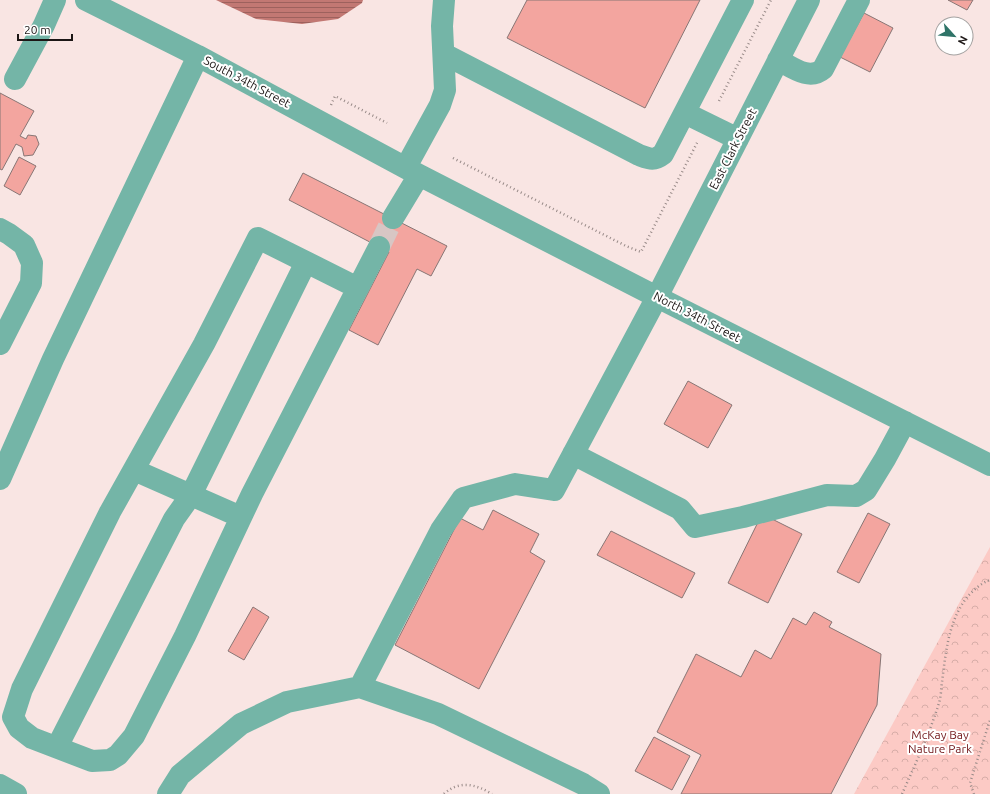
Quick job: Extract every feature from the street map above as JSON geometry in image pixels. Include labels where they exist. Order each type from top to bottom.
[{"type":"street","points":[[15,79],[44,25],[55,0]]},
{"type":"street","name":"South 34th Street","points":[[86,0],[198,56],[412,171]]},
{"type":"street","points":[[393,218],[445,90],[442,26],[444,0]]},
{"type":"street","points":[[444,54],[648,158],[657,159],[664,154],[743,0]]},
{"type":"street","name":"East Clark Street","points":[[360,687],[441,530],[463,498],[515,484],[554,490],[657,297],[809,0]]},
{"type":"street","points":[[778,60],[806,74],[813,75],[823,70],[859,0]]},
{"type":"street","points":[[0,479],[53,359],[198,56]]},
{"type":"street","points":[[685,113],[738,139]]},
{"type":"street","name":"North 34th Street","points":[[412,171],[657,297],[990,465]]},
{"type":"street","points":[[0,229],[24,245],[32,263],[31,283],[0,344]]},
{"type":"street","points":[[358,288],[258,238],[204,344],[110,512],[22,689],[14,717],[19,728],[32,738],[92,761],[110,760],[118,755],[134,736],[185,636],[241,517],[379,247]]},
{"type":"street","points":[[57,747],[174,519],[191,495],[306,262]]},
{"type":"street","points":[[573,454],[680,509],[695,527],[743,517],[827,495],[856,496],[866,490],[885,460],[905,422]]},
{"type":"street","points":[[134,470],[241,517]]},
{"type":"street","points":[[168,794],[180,775],[241,724],[287,702],[360,687],[438,714],[583,784],[599,794]]},
{"type":"street","points":[[0,785],[16,794]]},
{"type":"path","points":[[719,101],[771,0]]},
{"type":"path","points":[[321,122],[335,96],[387,123]]},
{"type":"path","points":[[454,158],[626,246],[641,252],[698,140]]},
{"type":"path","points":[[902,794],[939,702],[948,641],[953,621],[962,603],[974,590],[990,580]]},
{"type":"path","points":[[974,794],[970,783],[990,720]]},
{"type":"path","points":[[444,794],[456,786],[466,784],[478,786],[492,794]]},
{"type":"green space","name":"McKay Bay Nature Park","points":[[990,547],[990,794],[854,794]]},
{"type":"shaded area","points":[[216,0],[363,0],[362,3],[338,19],[302,24],[256,19]]},
{"type":"building","points":[[527,0],[700,0],[645,108],[507,38]]},
{"type":"building","points":[[948,0],[973,0],[967,10]]},
{"type":"building","points":[[864,13],[893,28],[870,72],[840,57]]},
{"type":"building","points":[[0,93],[34,111],[20,136],[26,139],[28,135],[36,136],[39,144],[33,155],[24,156],[22,147],[16,144],[2,170],[0,169]]},
{"type":"building","points":[[19,157],[36,166],[20,195],[4,186]]},
{"type":"building","points":[[303,173],[447,246],[431,276],[417,269],[378,345],[349,330],[389,252],[289,200]]},
{"type":"building","points":[[688,381],[732,405],[708,448],[664,424]]},
{"type":"building","points":[[493,510],[539,534],[530,552],[545,561],[479,689],[395,645],[460,518],[483,530]]},
{"type":"building","points":[[868,513],[890,524],[859,583],[837,572]]},
{"type":"building","points":[[762,514],[802,534],[768,603],[728,583]]},
{"type":"building","points":[[611,531],[695,573],[682,598],[597,555]]},
{"type":"building","points":[[253,607],[269,617],[244,660],[228,651]]},
{"type":"building","points":[[814,612],[832,622],[829,627],[881,654],[877,705],[831,794],[681,794],[701,755],[657,732],[696,654],[741,677],[755,650],[771,659],[793,618],[806,625]]},
{"type":"building","points":[[654,737],[690,756],[672,790],[635,771]]},
{"type":"tunnel","points":[[379,247],[393,218]]}]
